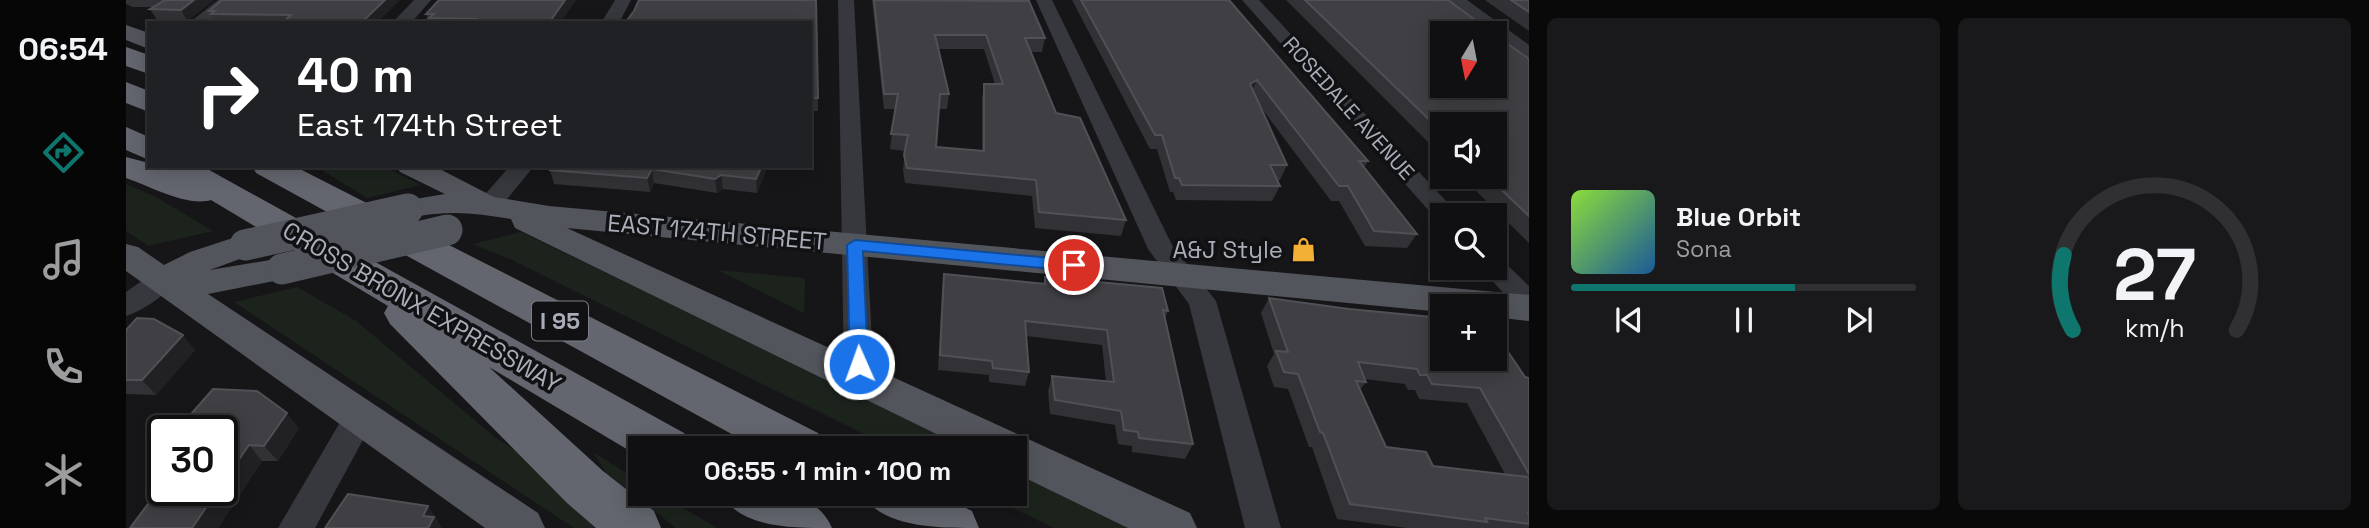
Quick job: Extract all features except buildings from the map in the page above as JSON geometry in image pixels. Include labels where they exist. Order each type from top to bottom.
[{"type":"highway","points":[[126,55],[147,65]]},
{"type":"highway","points":[[126,91],[147,102]]},
{"type":"highway","points":[[126,137],[147,149]]},
{"type":"highway","points":[[126,167],[247,207]]},
{"type":"highway","name":"CROSS BRONX EXPRESSWAY","points":[[180,168],[646,436]]},
{"type":"highway","name":"CROSS BRONX EXPRESSWAY","points":[[272,168],[778,436]]},
{"type":"highway","points":[[297,168],[334,201]]},
{"type":"highway","points":[[363,273],[585,487],[635,528]]},
{"type":"highway","points":[[767,506],[806,528]]},
{"type":"highway","points":[[910,506],[953,528]]},
{"type":"main road","points":[[126,32],[147,41]]},
{"type":"main road","points":[[414,168],[980,436]]},
{"type":"main road","name":"EAST 174TH STREET","points":[[144,283],[245,245],[443,203],[491,204],[549,216],[1529,306]]},
{"type":"main road","points":[[144,283],[210,282],[282,268],[447,230],[464,223],[491,204]]},
{"type":"main road","points":[[126,255],[144,283],[360,416],[522,528]]},
{"type":"main road","points":[[1027,459],[1174,528]]},
{"type":"street","points":[[201,21],[229,0]]},
{"type":"street","points":[[403,21],[423,0]]},
{"type":"street","points":[[611,21],[623,0]]},
{"type":"street","points":[[846,0],[859,379]]},
{"type":"street","points":[[1044,0],[1161,249],[1202,301],[1263,528]]},
{"type":"street","name":"ROSEDALE AVENUE","points":[[1250,0],[1436,203]]},
{"type":"street","points":[[1456,0],[1529,54]]},
{"type":"street","points":[[491,204],[521,168]]},
{"type":"street","points":[[1506,280],[1529,306]]},
{"type":"street","points":[[126,306],[144,283]]},
{"type":"street","points":[[296,528],[360,416]]},
{"type":"shaded area","points":[[318,168],[387,168],[421,185],[367,198]]},
{"type":"shaded area","points":[[126,184],[156,197],[213,231],[148,246],[126,231]]},
{"type":"shaded area","points":[[521,232],[945,436],[868,436],[512,260],[473,244]]},
{"type":"shaded area","points":[[717,270],[805,278],[804,313]]},
{"type":"shaded area","points":[[297,287],[356,321],[496,438],[534,462],[604,528],[574,528],[234,302]]},
{"type":"shaded area","points":[[593,452],[628,474],[628,490],[607,474]]},
{"type":"shaded area","points":[[1027,476],[1136,528],[1054,528],[1009,506],[1027,506]]},
{"type":"shaded area","points":[[648,506],[680,506],[717,528],[676,528]]},
{"type":"place","name":"A&J Style","points":[[1303,249]]},
{"type":"route","points":[[859,364],[855,245],[1074,265]]}]
